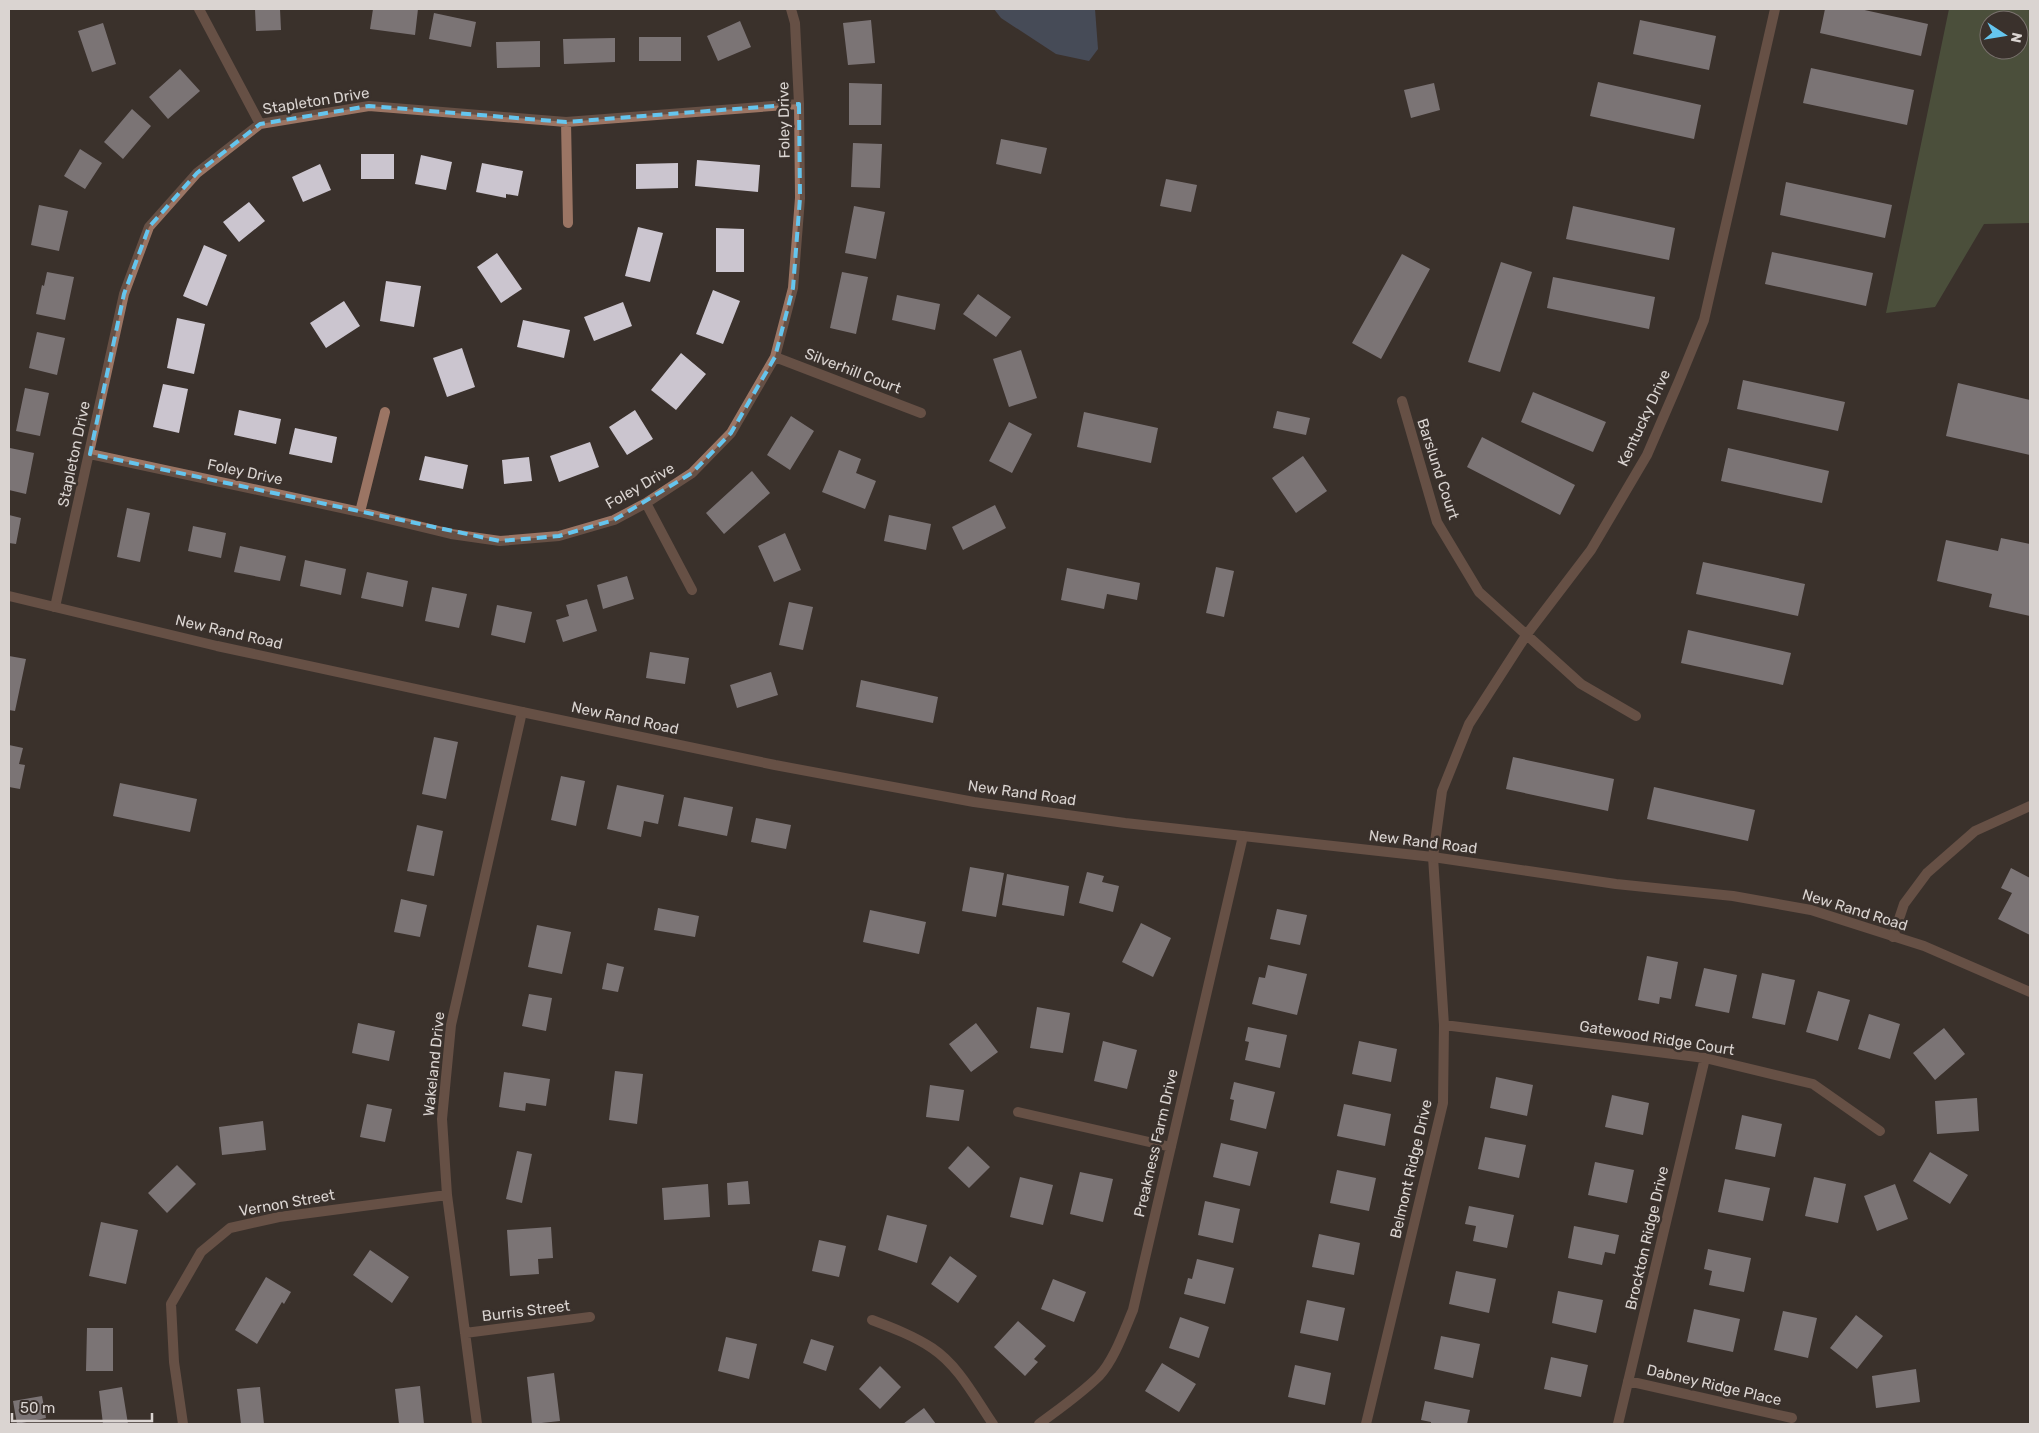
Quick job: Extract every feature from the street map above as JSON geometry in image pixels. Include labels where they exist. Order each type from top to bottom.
[{"type":"street","points":[[199,9],[260,124]]},
{"type":"street","name":"Foley Drive","points":[[90,454],[360,512],[451,534],[500,541],[559,536],[614,520],[646,503],[692,473],[731,433],[775,357],[793,288],[800,198],[799,104],[795,23],[791,9]]},
{"type":"street","name":"Kentucky Drive","points":[[1433,857],[1442,791],[1469,724],[1527,634],[1591,550],[1647,455],[1704,320],[1774,9]]},
{"type":"street","name":"Stapleton Drive","points":[[55,607],[124,294],[149,227],[196,173],[260,124],[369,106],[566,122],[799,104]]},
{"type":"street","points":[[566,122],[568,223]]},
{"type":"street","name":"Silverhill Court","points":[[775,357],[921,413]]},
{"type":"street","name":"Barslund Court","points":[[1402,401],[1436,522],[1479,592],[1581,684],[1636,716]]},
{"type":"street","points":[[360,512],[385,412]]},
{"type":"street","points":[[646,503],[692,590]]},
{"type":"street","name":"New Rand Road","points":[[9,596],[217,646],[522,712],[774,765],[974,802],[1243,836],[1433,857],[1616,884],[1733,896],[1812,910],[1924,946],[2030,992]]},
{"type":"street","name":"Wakeland Drive","points":[[478,1424],[447,1195],[442,1119],[451,1025],[522,712]]},
{"type":"street","points":[[1893,937],[1904,904],[1927,873],[1975,831],[2030,806]]},
{"type":"street","name":"Preakness Farm Drive","points":[[1039,1424],[1100,1374],[1117,1347],[1132,1310],[1243,836]]},
{"type":"street","name":"Belmont Ridge Drive","points":[[1366,1424],[1443,1103],[1444,1025],[1433,857]]},
{"type":"street","name":"Gatewood Ridge Court","points":[[1444,1025],[1705,1058],[1813,1084],[1880,1131]]},
{"type":"street","name":"Brockton Ridge Drive","points":[[1618,1424],[1705,1058]]},
{"type":"street","points":[[1018,1112],[1171,1147]]},
{"type":"street","name":"Vernon Street","points":[[183,1424],[174,1362],[171,1304],[201,1252],[230,1228],[278,1217],[447,1195]]},
{"type":"street","name":"Burris Street","points":[[465,1334],[590,1317]]},
{"type":"street","points":[[872,1320],[911,1336],[934,1349],[961,1376],[993,1424]]},
{"type":"street","name":"Dabney Ridge Place","points":[[1628,1381],[1792,1418]]},
{"type":"highlighted area","points":[[799,104],[800,198],[793,288],[775,357],[731,433],[692,473],[614,520],[559,536],[500,541],[90,454],[124,294],[149,227],[197,173],[260,124],[369,106],[566,122]]},
{"type":"green space","points":[[1949,9],[2030,9],[2030,223],[1984,224],[1935,307],[1886,313]]},
{"type":"water","points":[[994,9],[1095,9],[1098,49],[1089,61],[1056,54],[1001,18]]},
{"type":"building","points":[[255,9],[280,9],[281,30],[256,31]]},
{"type":"building","points":[[373,9],[418,9],[415,35],[370,29]]},
{"type":"building","points":[[1825,9],[1860,9],[1928,24],[1921,56],[1820,33]]},
{"type":"building","points":[[434,13],[476,22],[471,47],[429,39]]},
{"type":"building","points":[[871,20],[875,63],[848,65],[843,23]]},
{"type":"building","points":[[1640,20],[1716,36],[1709,70],[1633,54]]},
{"type":"building","points":[[740,21],[751,47],[718,61],[707,36]]},
{"type":"building","points":[[103,23],[116,64],[92,72],[78,31]]},
{"type":"building","points":[[639,37],[681,37],[681,61],[639,61]]},
{"type":"building","points":[[615,38],[615,62],[564,64],[563,39]]},
{"type":"building","points":[[540,41],[540,67],[497,68],[496,42]]},
{"type":"building","points":[[1811,68],[1914,90],[1907,125],[1803,103]]},
{"type":"building","points":[[180,69],[200,91],[168,119],[149,97]]},
{"type":"building","points":[[1598,82],[1701,105],[1694,139],[1590,116]]},
{"type":"building","points":[[849,83],[882,84],[881,125],[849,125]]},
{"type":"building","points":[[1434,83],[1440,110],[1411,118],[1404,90]]},
{"type":"building","points":[[132,109],[151,126],[123,159],[104,142]]},
{"type":"building","points":[[1001,139],[1047,148],[1041,174],[996,164]]},
{"type":"building","points":[[853,143],[882,144],[880,188],[851,187]]},
{"type":"building","points":[[80,149],[102,163],[85,189],[64,176]]},
{"type":"building","points":[[361,154],[394,154],[394,179],[361,179]]},
{"type":"building","points":[[421,155],[452,162],[446,190],[415,184]]},
{"type":"building","points":[[697,160],[760,165],[758,192],[695,186]]},
{"type":"building","points":[[482,163],[523,171],[518,196],[506,194],[506,198],[476,192]]},
{"type":"building","points":[[678,163],[678,188],[636,189],[636,164]]},
{"type":"building","points":[[320,164],[331,190],[303,202],[292,177]]},
{"type":"building","points":[[1166,179],[1197,185],[1191,212],[1160,206]]},
{"type":"building","points":[[1786,182],[1892,205],[1885,238],[1780,215]]},
{"type":"building","points":[[249,202],[265,221],[239,242],[223,222]]},
{"type":"building","points":[[39,205],[68,211],[59,251],[31,245]]},
{"type":"building","points":[[854,206],[885,212],[876,259],[845,253]]},
{"type":"building","points":[[1573,206],[1675,228],[1669,260],[1566,239]]},
{"type":"building","points":[[638,227],[663,233],[650,282],[625,276]]},
{"type":"building","points":[[716,228],[744,229],[744,272],[716,272]]},
{"type":"building","points":[[204,245],[227,255],[207,306],[183,296]]},
{"type":"building","points":[[1772,252],[1873,273],[1866,306],[1765,284]]},
{"type":"building","points":[[497,253],[522,289],[501,303],[477,267]]},
{"type":"building","points":[[1402,254],[1430,269],[1381,359],[1352,343]]},
{"type":"building","points":[[1501,262],[1532,272],[1500,372],[1468,362]]},
{"type":"building","points":[[47,272],[74,277],[65,320],[36,314],[42,285],[44,286]]},
{"type":"building","points":[[842,272],[868,277],[856,334],[830,328]]},
{"type":"building","points":[[1553,277],[1655,297],[1649,329],[1547,308]]},
{"type":"building","points":[[386,281],[421,286],[414,327],[380,321]]},
{"type":"building","points":[[713,290],[740,301],[723,344],[696,334]]},
{"type":"building","points":[[978,294],[1011,317],[996,337],[963,314]]},
{"type":"building","points":[[897,295],[940,304],[935,330],[892,320]]},
{"type":"building","points":[[344,301],[360,326],[326,348],[310,323]]},
{"type":"building","points":[[623,302],[632,326],[594,341],[584,317]]},
{"type":"building","points":[[177,318],[205,324],[194,374],[167,368]]},
{"type":"building","points":[[523,320],[570,330],[564,358],[517,347]]},
{"type":"building","points":[[37,332],[65,338],[57,375],[29,368]]},
{"type":"building","points":[[462,348],[475,387],[447,397],[433,358]]},
{"type":"building","points":[[1021,350],[1037,398],[1009,407],[993,359]]},
{"type":"building","points":[[681,353],[706,374],[676,410],[651,390]]},
{"type":"building","points":[[1743,380],[1845,402],[1838,431],[1737,409]]},
{"type":"building","points":[[1958,383],[2030,400],[2030,455],[1946,436]]},
{"type":"building","points":[[163,384],[188,389],[179,433],[153,427]]},
{"type":"building","points":[[25,388],[49,393],[40,436],[16,431]]},
{"type":"building","points":[[1533,392],[1606,422],[1593,452],[1521,422]]},
{"type":"building","points":[[239,410],[281,419],[276,444],[234,435]]},
{"type":"building","points":[[635,410],[653,439],[627,455],[609,427]]},
{"type":"building","points":[[1277,411],[1310,418],[1306,435],[1273,428]]},
{"type":"building","points":[[1084,412],[1158,428],[1151,463],[1077,447]]},
{"type":"building","points":[[791,416],[814,431],[790,470],[767,455]]},
{"type":"building","points":[[1009,422],[1032,434],[1012,473],[989,461]]},
{"type":"building","points":[[295,428],[337,437],[332,463],[289,454]]},
{"type":"building","points":[[1482,437],[1575,485],[1560,515],[1467,467]]},
{"type":"building","points":[[590,442],[599,467],[559,482],[550,456]]},
{"type":"building","points":[[10,448],[34,453],[26,494],[9,490]]},
{"type":"building","points":[[1728,448],[1829,471],[1822,503],[1721,481]]},
{"type":"building","points":[[839,450],[861,459],[856,473],[876,481],[865,509],[822,492]]},
{"type":"building","points":[[425,456],[468,465],[463,489],[419,480]]},
{"type":"building","points":[[1303,456],[1327,491],[1296,513],[1272,478]]},
{"type":"building","points":[[529,457],[532,481],[504,484],[502,460]]},
{"type":"building","points":[[752,471],[770,493],[724,534],[706,513]]},
{"type":"building","points":[[995,505],[1006,528],[963,550],[952,527]]},
{"type":"building","points":[[127,508],[150,513],[140,562],[117,557]]},
{"type":"building","points":[[9,515],[21,518],[16,544],[9,543]]},
{"type":"building","points":[[889,515],[931,524],[926,550],[884,541]]},
{"type":"building","points":[[193,526],[226,533],[221,558],[188,551]]},
{"type":"building","points":[[785,533],[801,570],[774,582],[758,546]]},
{"type":"building","points":[[2001,538],[2030,544],[2030,616],[1989,607],[1992,594],[1937,581],[1946,540],[1998,551]]},
{"type":"building","points":[[240,546],[286,556],[280,581],[234,572]]},
{"type":"building","points":[[305,560],[346,569],[341,595],[300,586]]},
{"type":"building","points":[[1703,562],[1805,584],[1798,616],[1696,594]]},
{"type":"building","points":[[1216,567],[1234,571],[1224,617],[1206,613]]},
{"type":"building","points":[[1067,568],[1140,583],[1137,600],[1107,594],[1104,609],[1061,600]]},
{"type":"building","points":[[367,572],[408,581],[403,607],[361,598]]},
{"type":"building","points":[[627,576],[634,599],[603,609],[597,585]]},
{"type":"building","points":[[432,587],[467,594],[459,628],[425,621]]},
{"type":"building","points":[[587,599],[597,631],[563,642],[556,620],[569,616],[566,605]]},
{"type":"building","points":[[789,602],[813,607],[803,650],[779,645]]},
{"type":"building","points":[[497,605],[532,612],[525,643],[491,635]]},
{"type":"building","points":[[1688,630],[1791,653],[1783,685],[1681,663]]},
{"type":"building","points":[[650,652],[689,658],[685,684],[646,678]]},
{"type":"building","points":[[9,656],[26,659],[15,711],[9,710]]},
{"type":"building","points":[[771,672],[778,695],[737,708],[730,685]]},
{"type":"building","points":[[861,680],[938,697],[933,723],[856,707]]},
{"type":"building","points":[[434,737],[458,742],[446,799],[422,794]]},
{"type":"building","points":[[9,745],[23,748],[19,764],[25,765],[20,789],[9,787]]},
{"type":"building","points":[[1513,757],[1614,779],[1608,811],[1506,789]]},
{"type":"building","points":[[561,776],[585,781],[576,826],[551,820]]},
{"type":"building","points":[[120,783],[197,799],[190,832],[113,816]]},
{"type":"building","points":[[617,785],[664,795],[658,824],[644,821],[641,837],[607,829]]},
{"type":"building","points":[[1654,787],[1755,810],[1748,841],[1647,819]]},
{"type":"building","points":[[684,797],[733,807],[727,836],[678,826]]},
{"type":"building","points":[[756,818],[791,825],[786,849],[751,842]]},
{"type":"building","points":[[417,825],[443,831],[434,876],[407,871]]},
{"type":"building","points":[[970,867],[1004,873],[996,917],[962,911]]},
{"type":"building","points":[[2011,868],[2030,878],[2030,935],[1998,919],[2012,893],[2001,888]]},
{"type":"building","points":[[1087,872],[1104,876],[1102,882],[1119,886],[1113,912],[1079,903]]},
{"type":"building","points":[[1007,874],[1069,886],[1064,916],[1002,905]]},
{"type":"building","points":[[401,899],[427,905],[420,937],[394,932]]},
{"type":"building","points":[[658,908],[699,916],[695,937],[654,930]]},
{"type":"building","points":[[1277,909],[1307,915],[1300,945],[1270,939]]},
{"type":"building","points":[[870,910],[926,922],[919,954],[863,942]]},
{"type":"building","points":[[1141,923],[1171,938],[1153,977],[1122,962]]},
{"type":"building","points":[[537,925],[571,932],[562,974],[528,967]]},
{"type":"building","points":[[1647,956],[1678,962],[1671,999],[1660,997],[1659,1004],[1638,1000]]},
{"type":"building","points":[[607,963],[624,967],[618,992],[602,989]]},
{"type":"building","points":[[1268,965],[1307,974],[1297,1015],[1252,1004],[1259,977],[1265,978]]},
{"type":"building","points":[[1704,968],[1737,975],[1729,1013],[1695,1006]]},
{"type":"building","points":[[1762,973],[1795,980],[1785,1025],[1752,1018]]},
{"type":"building","points":[[1818,991],[1850,1000],[1838,1041],[1806,1032]]},
{"type":"building","points":[[529,994],[552,998],[546,1031],[522,1026]]},
{"type":"building","points":[[1037,1007],[1070,1013],[1063,1053],[1030,1048]]},
{"type":"building","points":[[1869,1014],[1900,1024],[1890,1059],[1858,1049]]},
{"type":"building","points":[[358,1023],[395,1031],[389,1061],[352,1053]]},
{"type":"building","points":[[976,1023],[998,1052],[971,1072],[949,1044]]},
{"type":"building","points":[[1248,1027],[1287,1035],[1280,1068],[1245,1060],[1249,1042],[1245,1041]]},
{"type":"building","points":[[1944,1028],[1965,1054],[1935,1080],[1913,1053]]},
{"type":"building","points":[[1103,1041],[1137,1050],[1127,1089],[1094,1081]]},
{"type":"building","points":[[1359,1041],[1397,1049],[1391,1082],[1352,1074]]},
{"type":"building","points":[[615,1071],[643,1074],[637,1124],[609,1120]]},
{"type":"building","points":[[504,1072],[550,1079],[546,1106],[526,1103],[525,1111],[499,1107]]},
{"type":"building","points":[[1496,1077],[1533,1085],[1527,1116],[1490,1108]]},
{"type":"building","points":[[1234,1082],[1275,1092],[1266,1129],[1230,1120],[1234,1100],[1230,1099]]},
{"type":"building","points":[[930,1085],[964,1090],[959,1121],[926,1117]]},
{"type":"building","points":[[1612,1095],[1649,1103],[1643,1135],[1605,1127]]},
{"type":"building","points":[[1977,1098],[1979,1131],[1937,1134],[1935,1101]]},
{"type":"building","points":[[367,1104],[392,1109],[385,1142],[360,1137]]},
{"type":"building","points":[[1344,1104],[1391,1114],[1385,1146],[1337,1136]]},
{"type":"building","points":[[1742,1115],[1782,1124],[1775,1157],[1735,1149]]},
{"type":"building","points":[[263,1121],[266,1150],[222,1155],[219,1127]]},
{"type":"building","points":[[1485,1137],[1526,1145],[1519,1178],[1478,1169]]},
{"type":"building","points":[[1221,1143],[1258,1152],[1250,1186],[1213,1177]]},
{"type":"building","points":[[968,1146],[990,1167],[969,1188],[948,1168]]},
{"type":"building","points":[[517,1151],[532,1154],[522,1203],[506,1199]]},
{"type":"building","points":[[1930,1152],[1968,1175],[1950,1204],[1913,1181]]},
{"type":"building","points":[[1595,1162],[1634,1170],[1627,1203],[1588,1195]]},
{"type":"building","points":[[177,1165],[196,1184],[167,1213],[148,1193]]},
{"type":"building","points":[[1337,1170],[1376,1178],[1369,1211],[1330,1203]]},
{"type":"building","points":[[1080,1172],[1113,1179],[1103,1222],[1070,1214]]},
{"type":"building","points":[[1020,1177],[1053,1185],[1043,1225],[1010,1217]]},
{"type":"building","points":[[1814,1177],[1846,1184],[1838,1223],[1805,1216]]},
{"type":"building","points":[[1725,1179],[1770,1188],[1763,1221],[1718,1212]]},
{"type":"building","points":[[748,1181],[750,1204],[728,1205],[727,1183]]},
{"type":"building","points":[[708,1184],[710,1217],[664,1220],[662,1188]]},
{"type":"building","points":[[1895,1184],[1908,1219],[1877,1231],[1864,1196]]},
{"type":"building","points":[[1205,1201],[1240,1209],[1233,1243],[1198,1235]]},
{"type":"building","points":[[1469,1206],[1514,1215],[1507,1248],[1473,1241],[1476,1226],[1465,1224]]},
{"type":"building","points":[[887,1215],[927,1225],[917,1263],[878,1250]]},
{"type":"building","points":[[101,1222],[138,1230],[126,1284],[89,1276]]},
{"type":"building","points":[[1574,1226],[1619,1235],[1615,1254],[1605,1252],[1602,1265],[1568,1258]]},
{"type":"building","points":[[551,1227],[553,1258],[538,1259],[539,1274],[510,1276],[507,1230]]},
{"type":"building","points":[[1319,1234],[1360,1243],[1354,1275],[1312,1267]]},
{"type":"building","points":[[819,1240],[846,1246],[839,1277],[812,1271]]},
{"type":"building","points":[[1708,1249],[1751,1258],[1744,1292],[1709,1285],[1712,1271],[1704,1269]]},
{"type":"building","points":[[370,1250],[409,1277],[392,1303],[353,1275]]},
{"type":"building","points":[[950,1256],[977,1276],[958,1303],[931,1284]]},
{"type":"building","points":[[1197,1259],[1234,1268],[1225,1304],[1184,1294],[1188,1278],[1192,1279]]},
{"type":"building","points":[[1456,1271],[1496,1279],[1489,1313],[1449,1304]]},
{"type":"building","points":[[266,1277],[291,1292],[284,1304],[282,1302],[257,1344],[235,1330]]},
{"type":"building","points":[[1053,1279],[1086,1292],[1074,1322],[1041,1309]]},
{"type":"building","points":[[1558,1291],[1603,1300],[1596,1333],[1552,1323]]},
{"type":"building","points":[[1307,1300],[1345,1308],[1338,1341],[1300,1333]]},
{"type":"building","points":[[1694,1309],[1740,1319],[1733,1352],[1687,1342]]},
{"type":"building","points":[[1783,1311],[1817,1318],[1808,1358],[1774,1350]]},
{"type":"building","points":[[1856,1315],[1883,1336],[1857,1369],[1830,1348]]},
{"type":"building","points":[[1180,1317],[1209,1327],[1199,1358],[1169,1348]]},
{"type":"building","points":[[1018,1321],[1046,1346],[1034,1359],[1038,1362],[1025,1376],[994,1347]]},
{"type":"building","points":[[87,1328],[113,1328],[113,1371],[86,1371]]},
{"type":"building","points":[[1441,1336],[1480,1344],[1473,1378],[1434,1369]]},
{"type":"building","points":[[726,1337],[757,1344],[749,1379],[718,1371]]},
{"type":"building","points":[[811,1339],[834,1346],[826,1371],[803,1363]]},
{"type":"building","points":[[1551,1357],[1588,1365],[1581,1397],[1544,1389]]},
{"type":"building","points":[[1162,1363],[1196,1384],[1179,1412],[1145,1391]]},
{"type":"building","points":[[1295,1365],[1331,1373],[1325,1405],[1288,1397]]},
{"type":"building","points":[[880,1366],[901,1387],[880,1409],[859,1389]]},
{"type":"building","points":[[1916,1369],[1920,1402],[1876,1408],[1872,1376]]},
{"type":"building","points":[[554,1373],[560,1421],[532,1424],[527,1377]]},
{"type":"building","points":[[420,1386],[424,1424],[399,1424],[395,1389]]},
{"type":"building","points":[[122,1387],[128,1424],[103,1424],[99,1391]]},
{"type":"building","points":[[260,1387],[264,1424],[241,1424],[237,1389]]},
{"type":"building","points":[[42,1396],[46,1418],[17,1424],[13,1401]]},
{"type":"building","points":[[1425,1401],[1470,1410],[1467,1424],[1431,1424],[1431,1422],[1421,1420]]},
{"type":"building","points":[[924,1408],[936,1424],[903,1424]]}]
